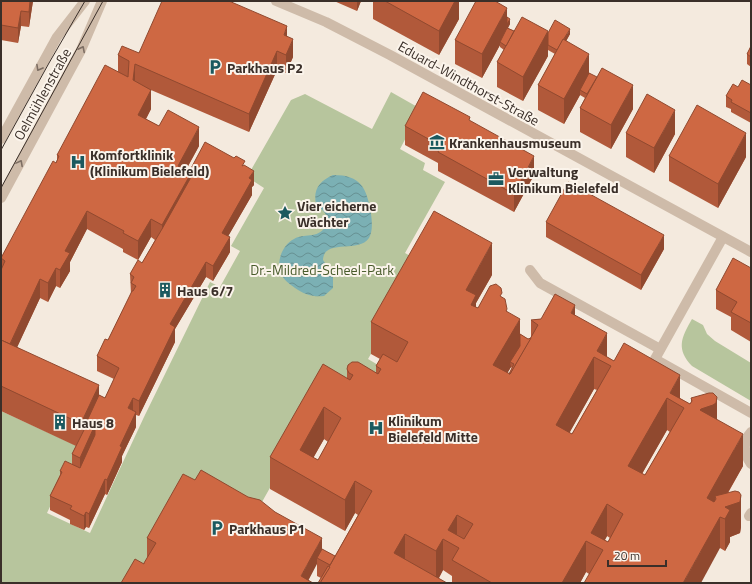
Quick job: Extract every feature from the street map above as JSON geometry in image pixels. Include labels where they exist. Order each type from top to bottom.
[{"type":"street","name":"Oelmühlenstraße","points":[[1,139],[57,37],[84,1]]},
{"type":"street","name":"Oelmühlenstraße","points":[[1,198],[81,50],[102,1]]},
{"type":"street","name":"Eduard-Windthorst-Straße","points":[[276,1],[326,22],[751,252]]},
{"type":"street","points":[[723,237],[655,359],[751,413]]},
{"type":"street","points":[[530,270],[540,282],[660,349]]},
{"type":"street","points":[[751,432],[745,442],[745,450],[751,464]]},
{"type":"green space","name":"Dr.-Mildred-Scheel-Park","points":[[391,92],[421,109],[400,149],[425,163],[423,170],[445,182],[405,253],[423,263],[368,359],[395,375],[294,445],[253,518],[147,557],[156,562],[132,583],[1,583],[1,411],[86,450],[65,475],[47,513],[90,533],[144,417],[210,282],[220,287],[240,251],[231,246],[264,188],[247,177],[291,100],[305,94],[372,129]]},
{"type":"green space","points":[[692,319],[703,325],[707,334],[715,341],[751,363],[751,401],[692,366],[687,360],[682,349],[682,343],[685,332]]},
{"type":"water","points":[[333,175],[350,177],[356,180],[365,190],[372,226],[369,238],[364,243],[335,248],[325,253],[323,260],[333,275],[333,288],[324,296],[313,296],[299,290],[285,280],[279,266],[281,255],[286,245],[298,237],[318,233],[325,227],[327,223],[327,216],[316,204],[315,194],[318,186],[328,177]]},
{"type":"building","points":[[1,1],[30,1],[29,12],[21,11],[18,28],[1,25]]},
{"type":"building","points":[[162,1],[229,1],[287,26],[284,35],[293,39],[286,55],[277,51],[249,114],[135,64],[133,80],[151,90],[138,115],[159,126],[168,110],[199,127],[178,166],[187,171],[186,173],[190,175],[162,225],[151,219],[138,241],[123,233],[124,231],[87,211],[65,251],[70,253],[60,270],[56,268],[48,283],[40,279],[10,344],[1,340],[1,270],[5,261],[1,258],[53,161],[56,163],[59,156],[57,155],[105,65],[128,77],[129,61],[118,55],[122,46],[139,53]]},
{"type":"building","points":[[385,1],[455,1],[439,31]]},
{"type":"building","points":[[476,1],[495,1],[507,8],[482,54],[455,40]]},
{"type":"building","points":[[507,17],[510,19],[507,24]]},
{"type":"building","points":[[522,17],[548,31],[523,77],[497,62]]},
{"type":"building","points":[[555,20],[570,29],[557,50],[548,45],[548,33]]},
{"type":"building","points":[[507,28],[514,31],[506,46],[500,42]]},
{"type":"building","points":[[563,39],[589,54],[564,99],[538,85]]},
{"type":"building","points":[[751,46],[751,57],[747,54]]},
{"type":"building","points":[[602,68],[633,85],[611,125],[580,108]]},
{"type":"building","points":[[589,73],[597,77],[587,94],[580,90]]},
{"type":"building","points":[[742,80],[751,85],[751,113],[731,102],[732,100],[726,96],[733,84],[738,87]]},
{"type":"building","points":[[423,92],[470,117],[469,120],[534,156],[514,194],[438,152],[441,146],[405,126]]},
{"type":"building","points":[[647,94],[675,110],[654,148],[626,133]]},
{"type":"building","points":[[697,105],[746,133],[718,184],[669,156]]},
{"type":"building","name":"Haus 6/7","points":[[205,142],[234,158],[236,156],[245,161],[242,166],[244,165],[254,171],[249,178],[252,180],[222,233],[230,237],[213,266],[206,262],[170,324],[175,327],[139,401],[133,398],[128,408],[136,412],[120,446],[122,447],[89,514],[86,512],[84,516],[70,509],[72,506],[50,496],[62,472],[60,471],[65,461],[80,468],[95,435],[95,425],[87,421],[99,395],[105,398],[119,368],[97,356],[105,339],[108,340],[132,291],[136,286],[131,283],[134,277],[130,274],[138,260],[142,263],[162,229],[190,179],[190,175],[188,174]]},
{"type":"building","points":[[568,182],[664,235],[641,275],[546,222]]},
{"type":"building","points":[[434,211],[492,243],[466,290],[476,295],[471,305],[478,308],[490,286],[496,284],[501,288],[502,293],[500,296],[505,299],[506,311],[520,319],[493,365],[510,374],[538,325],[531,320],[541,319],[555,294],[575,305],[571,313],[607,333],[597,351],[614,361],[624,343],[680,375],[670,393],[690,404],[692,401],[691,398],[709,393],[713,393],[717,397],[716,403],[700,410],[743,434],[707,498],[714,502],[716,499],[715,496],[735,491],[739,492],[741,495],[740,502],[725,507],[730,510],[725,519],[720,517],[683,583],[584,583],[603,550],[586,541],[562,583],[492,583],[452,560],[459,548],[443,539],[436,551],[405,534],[394,553],[447,583],[320,583],[372,491],[355,481],[345,500],[270,457],[323,364],[350,380],[353,375],[349,373],[347,369],[348,365],[352,362],[358,362],[378,374],[381,369],[376,366],[383,354],[397,362],[408,342],[371,322]],"holes":[[[594,357],[611,366],[572,434],[556,425]],[[667,398],[684,408],[645,475],[628,466]],[[324,407],[341,418],[318,460],[300,450]],[[607,504],[623,514],[608,542],[591,533]],[[457,515],[473,524],[464,539],[448,530]]]},
{"type":"building","points":[[733,258],[751,268],[751,323],[731,312],[737,302],[716,290]]},
{"type":"building","points":[[520,334],[528,339],[531,338],[509,374],[514,364],[510,362],[520,346]]},
{"type":"building","points":[[1,340],[99,385],[83,419],[95,425],[80,458],[72,454],[86,426],[1,386]]},
{"type":"building","name":"Parkhaus P1","points":[[201,470],[248,497],[260,500],[275,512],[322,538],[301,576],[313,583],[121,583],[135,559],[144,564],[156,543],[147,538],[183,474],[195,480]]},
{"type":"building","points":[[322,549],[335,556],[330,565],[317,558]]},
{"type":"building","points":[[328,566],[330,567],[320,583],[318,583]]},
{"type":"tram line","points":[[1,150],[85,1]]},
{"type":"tram line","points":[[1,188],[103,1]]},
{"type":"place","name":"Parkhaus P2","points":[[215,67]]},
{"type":"place","name":"Krankenhausmuseum","points":[[437,142]]},
{"type":"place","name":"Komfortklinik (Klinikum Bielefeld)","points":[[78,162]]},
{"type":"place","name":"Verwaltung Klinikum Bielefeld","points":[[496,179]]},
{"type":"place","name":"Vier eicherne Wächter","points":[[285,213]]},
{"type":"place","name":"Haus 6/7","points":[[165,290]]},
{"type":"place","name":"Haus 8","points":[[60,422]]},
{"type":"place","name":"Klinikum Bielefeld Mitte","points":[[376,428]]},
{"type":"place","name":"Parkhaus P1","points":[[217,528]]}]
